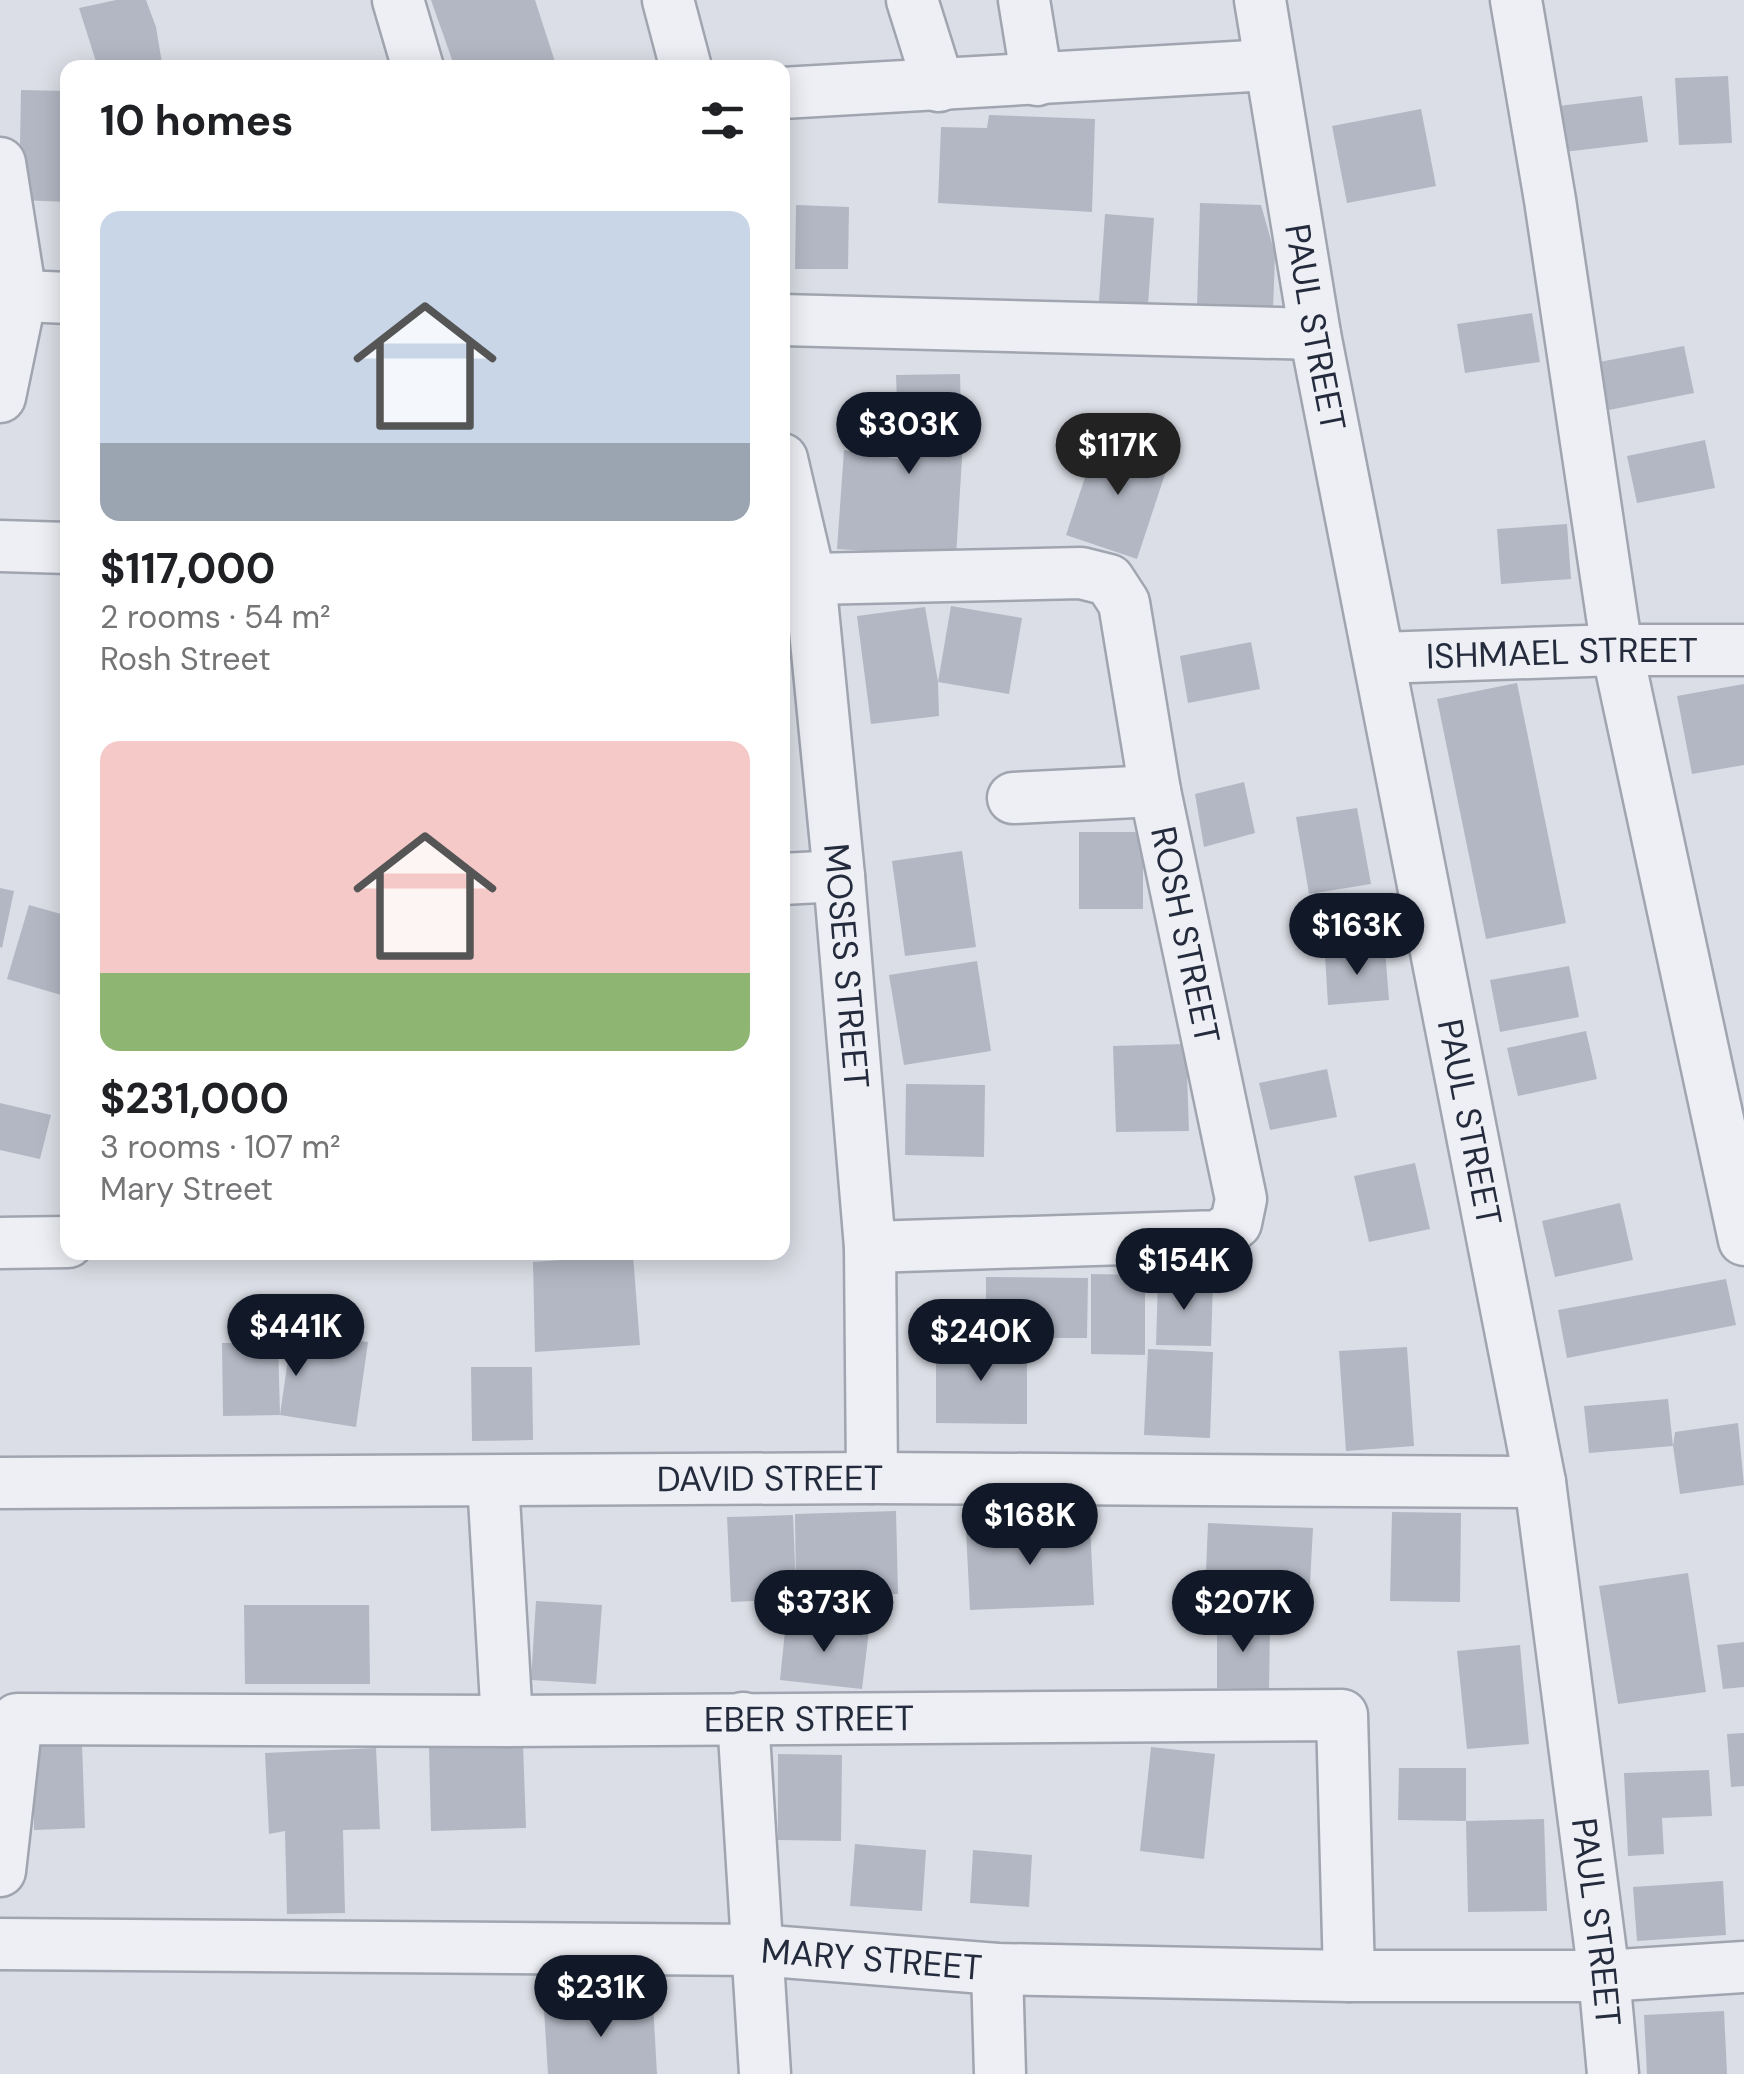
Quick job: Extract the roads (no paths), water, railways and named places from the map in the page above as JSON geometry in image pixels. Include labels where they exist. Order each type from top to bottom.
[{"type":"street","points":[[398,0],[416,60]]},
{"type":"street","points":[[668,0],[684,60]]},
{"type":"street","points":[[912,0],[939,86]]},
{"type":"street","points":[[1024,0],[1037,80]]},
{"type":"street","name":"PAUL STREET","points":[[1260,0],[1315,334],[1540,1482],[1604,1976],[1613,2074]]},
{"type":"street","points":[[1516,0],[1618,650],[1744,1240]]},
{"type":"street","points":[[790,93],[1269,65]]},
{"type":"street","points":[[0,163],[29,296],[0,397]]},
{"type":"street","points":[[790,320],[1315,334]]},
{"type":"street","name":"MOSES STREET","points":[[790,493],[810,579],[840,876],[870,1247],[872,1478]]},
{"type":"street","points":[[0,546],[60,548]]},
{"type":"street","name":"ROSH STREET","points":[[810,579],[1081,573],[1109,580],[1124,603],[1155,791],[1241,1199],[1236,1223],[1218,1236],[870,1247]]},
{"type":"street","name":"ISHMAEL STREET","points":[[1380,658],[1744,650]]},
{"type":"street","points":[[1014,798],[1155,791]]},
{"type":"street","points":[[790,879],[840,876]]},
{"type":"street","points":[[0,1242],[60,1242]]},
{"type":"street","name":"DAVID STREET","points":[[0,1483],[872,1478],[1540,1482]]},
{"type":"street","points":[[494,1481],[507,1721]]},
{"type":"street","name":"EBER STREET","points":[[0,1871],[17,1719],[507,1721],[1342,1716],[1349,1976]]},
{"type":"street","points":[[743,1718],[765,2074]]},
{"type":"street","name":"MARY STREET","points":[[0,1944],[758,1950],[996,1969],[1349,1976],[1604,1976],[1744,1967]]},
{"type":"street","points":[[996,1969],[1000,2074]]}]
